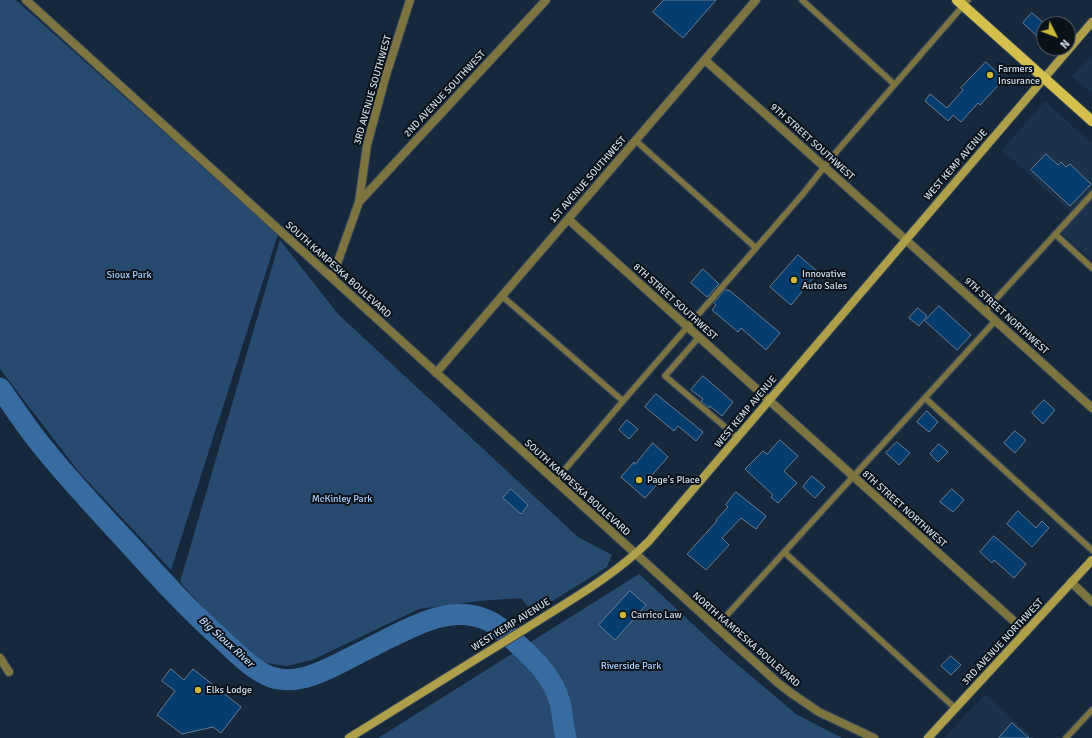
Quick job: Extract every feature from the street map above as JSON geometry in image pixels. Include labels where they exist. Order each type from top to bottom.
[{"type":"main road","points":[[963,2],[1092,122]]},
{"type":"main road","name":"WEST KEMP AVENUE","points":[[349,738],[359,735],[544,617],[614,572],[636,554],[649,541],[1092,22]]},
{"type":"main road","name":"3RD AVENUE NORTHWEST","points":[[928,738],[1092,560]]},
{"type":"street","name":"SOUTH KAMPESKA BOULEVARD","points":[[26,0],[636,554]]},
{"type":"street","name":"3RD AVENUE SOUTHWEST","points":[[332,278],[359,202],[366,145],[410,0]]},
{"type":"street","name":"2ND AVENUE SOUTHWEST","points":[[359,202],[546,0]]},
{"type":"street","name":"1ST AVENUE SOUTHWEST","points":[[436,372],[756,0]]},
{"type":"street","name":"9TH STREET SOUTHWEST","points":[[705,60],[906,240]]},
{"type":"street","name":"8TH STREET SOUTHWEST","points":[[568,219],[769,400]]},
{"type":"street","name":"9TH STREET NORTHWEST","points":[[906,240],[1092,408]]},
{"type":"street","name":"8TH STREET NORTHWEST","points":[[769,400],[1026,632]]},
{"type":"street","name":"NORTH KAMPESKA BOULEVARD","points":[[636,554],[778,683],[806,704],[834,720],[874,738]]},
{"type":"street","points":[[1071,582],[1092,602]]},
{"type":"street","points":[[0,658],[9,672]]},
{"type":"lane","points":[[802,0],[894,84]]},
{"type":"lane","points":[[555,481],[802,195],[837,151],[963,2]]},
{"type":"lane","points":[[635,140],[756,248]]},
{"type":"lane","points":[[985,311],[1092,194]]},
{"type":"lane","points":[[1055,234],[1092,268]]},
{"type":"lane","points":[[502,296],[623,401]]},
{"type":"lane","points":[[716,627],[995,320]]},
{"type":"lane","points":[[699,337],[665,376],[737,437]]},
{"type":"lane","points":[[925,398],[1092,550]]},
{"type":"lane","points":[[784,552],[955,708]]},
{"type":"lane","points":[[1066,738],[1092,710]]},
{"type":"shaded area","points":[[1092,55],[1092,94],[1072,76]]},
{"type":"shaded area","points":[[1045,101],[1092,144],[1092,260],[1060,232],[1075,216],[1002,150]]},
{"type":"shaded area","points":[[985,694],[1034,738],[944,738]]},
{"type":"green space","name":"Sioux Park","points":[[0,0],[16,0],[278,234],[171,570],[79,472],[0,369]]},
{"type":"green space","name":"McKinley Park","points":[[280,240],[338,314],[578,537],[612,555],[607,567],[533,613],[521,598],[479,601],[419,609],[312,660],[287,666],[260,662],[245,654],[180,582]]},
{"type":"green space","name":"Riverside Park","points":[[639,574],[726,655],[796,714],[842,738],[378,738]]},
{"type":"building","points":[[664,0],[716,0],[683,38],[653,12]]},
{"type":"building","points":[[1032,13],[1036,16],[1036,35],[1023,23]]},
{"type":"building","points":[[986,62],[1004,79],[980,105],[978,103],[961,122],[953,115],[948,121],[925,101],[930,94],[947,108],[963,90],[961,88]]},
{"type":"building","points":[[1046,154],[1058,165],[1061,162],[1066,167],[1070,164],[1091,184],[1070,206],[1031,170]]},
{"type":"building","name":"Innovative Auto Sales","points":[[798,255],[818,272],[791,305],[770,287]]},
{"type":"building","points":[[703,269],[719,284],[707,297],[691,283]]},
{"type":"building","points":[[726,289],[780,333],[766,350],[741,328],[738,332],[712,310],[716,305],[714,303]]},
{"type":"building","points":[[939,306],[971,335],[957,350],[925,321]]},
{"type":"building","points":[[918,308],[927,316],[919,326],[909,318]]},
{"type":"building","points":[[703,376],[733,402],[722,416],[710,406],[709,408],[701,401],[703,399],[691,390]]},
{"type":"building","points":[[656,394],[703,432],[696,441],[678,426],[674,431],[645,407]]},
{"type":"building","points":[[1044,400],[1055,410],[1043,424],[1032,413]]},
{"type":"building","points":[[927,411],[938,422],[929,432],[917,422]]},
{"type":"building","points":[[627,420],[638,429],[629,439],[619,430]]},
{"type":"building","points":[[1015,431],[1026,440],[1015,453],[1004,443]]},
{"type":"building","points":[[780,440],[798,456],[784,471],[797,483],[778,503],[771,497],[773,495],[745,469],[763,451],[767,454]]},
{"type":"building","points":[[897,442],[910,453],[899,465],[886,453]]},
{"type":"building","points":[[653,443],[668,457],[650,477],[658,483],[645,498],[621,477],[634,462],[635,464]]},
{"type":"building","points":[[939,444],[948,452],[938,462],[930,454]]},
{"type":"building","points":[[812,476],[825,487],[815,498],[803,487]]},
{"type":"building","points":[[511,489],[528,505],[521,514],[503,498]]},
{"type":"building","points":[[952,489],[964,500],[953,512],[940,502]]},
{"type":"building","points":[[736,492],[766,516],[756,529],[741,518],[722,538],[729,545],[706,570],[687,554],[717,521],[716,520],[728,507],[726,505]]},
{"type":"building","points":[[1018,511],[1036,528],[1042,521],[1049,528],[1032,547],[1007,524]]},
{"type":"building","points":[[994,536],[1026,564],[1014,578],[994,560],[992,563],[980,552]]},
{"type":"building","name":"Carrico Law","points":[[630,591],[646,605],[615,640],[599,625]]},
{"type":"building","points":[[951,656],[961,665],[951,675],[941,666]]},
{"type":"building","name":"Elks Lodge","points":[[171,669],[184,680],[193,669],[241,707],[221,733],[213,727],[182,734],[157,715],[175,691],[162,681]]},
{"type":"building","points":[[1012,723],[1029,738],[999,738]]},
{"type":"waterway","name":"Big Sioux River","points":[[0,388],[28,428],[97,510],[193,612],[242,658],[256,669],[271,677],[280,679],[288,680],[306,677],[330,668],[391,637],[425,622],[450,615],[462,614],[475,616],[487,620],[500,628],[534,660],[553,684],[560,703],[566,738]]},
{"type":"place","name":"Farmers Insurance","points":[[990,75]]},
{"type":"place","name":"Innovative Auto Sales","points":[[794,280]]},
{"type":"place","name":"Page's Place","points":[[639,480]]},
{"type":"place","name":"Carrico Law","points":[[623,615]]},
{"type":"place","name":"Elks Lodge","points":[[198,690]]}]
